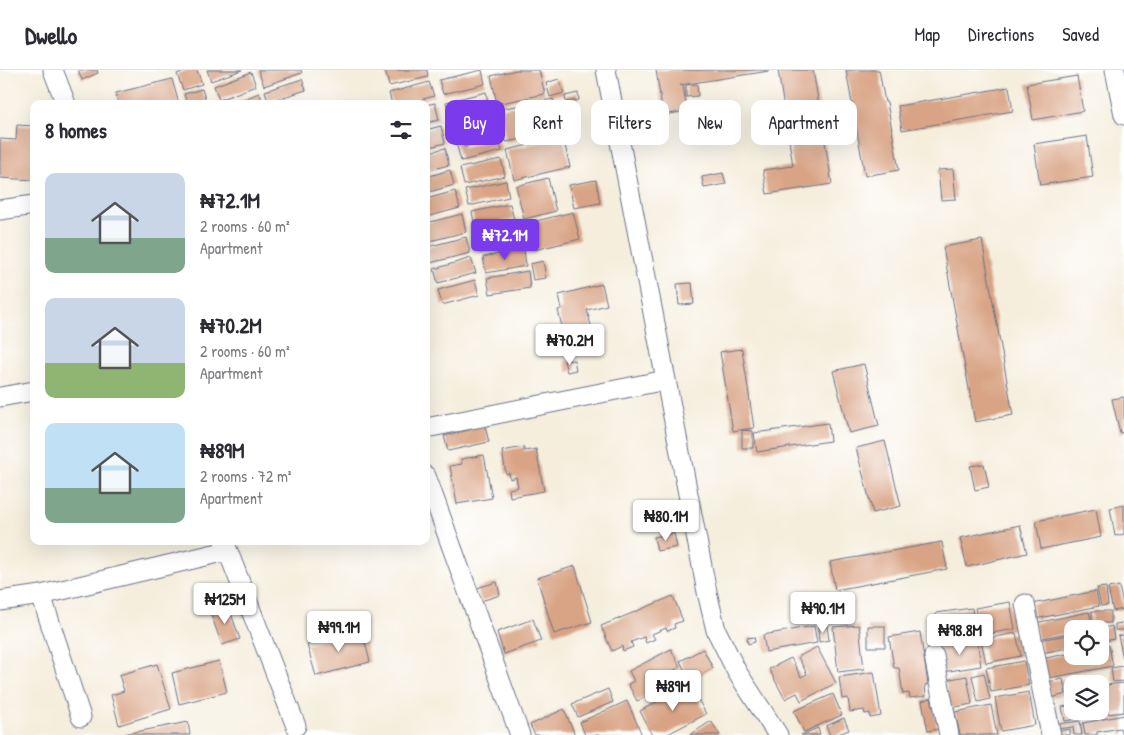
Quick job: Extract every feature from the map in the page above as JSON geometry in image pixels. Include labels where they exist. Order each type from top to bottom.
[{"type":"street","points":[[52,70],[64,100]]},
{"type":"street","points":[[606,70],[716,630],[737,672],[778,735]]},
{"type":"street","points":[[1115,70],[1124,114]]},
{"type":"street","points":[[0,210],[30,206]]},
{"type":"street","points":[[430,427],[666,380]]},
{"type":"street","points":[[0,397],[30,392]]},
{"type":"street","points":[[430,487],[520,735]]},
{"type":"street","points":[[0,601],[41,595],[226,546],[296,726]]},
{"type":"street","points":[[41,595],[81,717]]},
{"type":"street","points":[[1025,604],[1051,735]]},
{"type":"street","points":[[934,656],[949,735]]},
{"type":"building","points":[[78,70],[97,70],[98,73],[82,80]]},
{"type":"building","points":[[187,70],[197,70],[202,84],[183,90],[177,74]]},
{"type":"building","points":[[207,70],[242,70],[211,81]]},
{"type":"building","points":[[258,70],[301,70],[302,73],[264,86]]},
{"type":"building","points":[[385,70],[427,70],[428,77],[389,86]]},
{"type":"building","points":[[482,70],[485,84],[443,94],[439,80]]},
{"type":"building","points":[[516,70],[539,70],[545,94],[505,102],[505,100],[496,100],[491,76]]},
{"type":"building","points":[[656,70],[769,70],[680,85],[683,85],[685,100],[679,100],[679,112],[669,114],[669,100],[661,100]]},
{"type":"building","points":[[778,70],[813,70],[818,100],[783,100]]},
{"type":"building","points":[[846,70],[879,70],[885,102],[887,102],[899,170],[865,176],[857,131],[857,100],[851,100]]},
{"type":"building","points":[[251,72],[256,86],[219,100],[214,86]]},
{"type":"building","points":[[1077,76],[1083,111],[1033,120],[1027,84]]},
{"type":"building","points":[[172,79],[178,100],[118,100],[116,93]]},
{"type":"building","points":[[302,79],[306,90],[274,100],[267,100],[265,91]]},
{"type":"building","points":[[559,79],[564,93],[550,97],[546,83]]},
{"type":"building","points":[[429,82],[434,96],[420,100],[391,100],[389,93]]},
{"type":"building","points":[[697,84],[698,96],[686,97],[686,85]]},
{"type":"building","points":[[1009,87],[1013,111],[902,130],[898,106]]},
{"type":"building","points":[[202,89],[206,100],[186,100],[184,94]]},
{"type":"building","points":[[486,92],[488,100],[454,100]]},
{"type":"building","points":[[259,93],[262,100],[242,100]]},
{"type":"building","points":[[578,93],[579,100],[566,100],[565,96]]},
{"type":"building","points":[[435,103],[439,120],[430,122],[430,104]]},
{"type":"building","points":[[515,106],[515,140],[506,142],[505,136],[505,108]]},
{"type":"building","points":[[17,125],[30,126],[30,180],[0,178],[0,139],[16,140]]},
{"type":"building","points":[[441,126],[445,143],[430,147],[430,129]]},
{"type":"building","points":[[1087,136],[1093,177],[1040,185],[1034,144]]},
{"type":"building","points":[[457,145],[464,145],[464,147],[472,145],[500,145],[502,151],[461,161]]},
{"type":"building","points":[[529,145],[565,145],[570,167],[514,180],[507,150]]},
{"type":"building","points":[[790,145],[826,145],[832,184],[767,194],[763,170],[793,166]]},
{"type":"building","points":[[445,148],[449,165],[430,170],[430,152]]},
{"type":"building","points":[[501,159],[505,176],[464,185],[460,168]]},
{"type":"building","points":[[953,169],[956,199],[941,200],[938,170]]},
{"type":"building","points":[[450,170],[454,185],[430,192],[430,176]]},
{"type":"building","points":[[723,173],[726,184],[704,188],[702,177]]},
{"type":"building","points":[[548,178],[556,211],[524,219],[516,186]]},
{"type":"building","points":[[596,180],[600,203],[574,208],[569,185]]},
{"type":"building","points":[[506,181],[509,197],[469,206],[465,190]]},
{"type":"building","points":[[455,191],[460,208],[430,216],[430,198]]},
{"type":"building","points":[[510,204],[514,219],[475,227],[472,212]]},
{"type":"building","points":[[573,212],[580,239],[535,250],[528,223]]},
{"type":"building","points":[[462,214],[466,232],[430,241],[430,222]]},
{"type":"building","points":[[515,224],[519,242],[481,252],[476,234]]},
{"type":"building","points":[[466,237],[470,253],[430,263],[430,246]]},
{"type":"building","points":[[982,240],[1013,415],[975,422],[943,247]]},
{"type":"building","points":[[524,249],[526,266],[486,273],[483,257]]},
{"type":"building","points":[[471,258],[476,273],[438,283],[434,269]]},
{"type":"building","points":[[543,261],[546,278],[533,280],[530,264]]},
{"type":"building","points":[[528,271],[530,288],[490,294],[487,278]]},
{"type":"building","points":[[475,280],[479,295],[442,305],[438,290]]},
{"type":"building","points":[[692,283],[694,304],[679,305],[677,284]]},
{"type":"building","points":[[602,284],[607,305],[587,310],[593,333],[565,340],[558,310],[562,309],[559,295]]},
{"type":"building","points":[[742,349],[754,428],[733,431],[720,352]]},
{"type":"building","points":[[574,360],[576,370],[567,372],[564,361]]},
{"type":"building","points":[[864,364],[879,426],[849,433],[833,371]]},
{"type":"building","points":[[1124,397],[1124,432],[1120,433],[1112,399]]},
{"type":"building","points":[[828,423],[830,441],[757,452],[754,433]]},
{"type":"building","points":[[485,426],[489,442],[448,451],[444,436]]},
{"type":"building","points":[[742,430],[753,431],[753,448],[742,448]]},
{"type":"building","points":[[885,441],[901,506],[873,513],[856,448]]},
{"type":"building","points":[[524,447],[524,451],[536,449],[544,491],[510,497],[509,489],[518,487],[516,477],[510,479],[509,473],[506,474],[502,451]]},
{"type":"building","points":[[484,455],[492,498],[457,504],[450,466],[462,464],[461,459]]},
{"type":"building","points":[[984,464],[989,487],[975,490],[970,466]]},
{"type":"building","points":[[1124,505],[1124,534],[1115,536],[1110,508]]},
{"type":"building","points":[[1096,509],[1101,537],[1041,549],[1036,521]]},
{"type":"building","points":[[1020,525],[1027,553],[967,567],[960,538]]},
{"type":"building","points":[[674,533],[677,547],[657,551],[654,537]]},
{"type":"building","points":[[942,542],[947,569],[835,590],[830,562]]},
{"type":"building","points":[[575,566],[592,622],[554,634],[537,578]]},
{"type":"building","points":[[497,582],[500,595],[481,601],[477,588]]},
{"type":"building","points":[[1119,586],[1124,609],[1113,611],[1108,588]]},
{"type":"building","points":[[1106,587],[1108,605],[1101,606],[1097,588]]},
{"type":"building","points":[[1096,591],[1099,606],[1035,619],[1032,604]]},
{"type":"building","points":[[673,596],[683,621],[674,624],[675,628],[667,631],[666,628],[652,634],[655,639],[646,643],[644,637],[631,642],[633,647],[623,651],[622,646],[612,651],[601,626]]},
{"type":"building","points":[[1010,602],[1015,629],[980,635],[975,608]]},
{"type":"building","points":[[228,605],[240,639],[222,645],[210,612]]},
{"type":"building","points":[[972,608],[976,636],[940,642],[936,613]]},
{"type":"building","points":[[1092,611],[1111,611],[1111,623],[1109,623],[1109,620],[1092,620]]},
{"type":"building","points":[[1089,612],[1091,620],[1064,620],[1064,634],[1038,639],[1035,623]]},
{"type":"building","points":[[533,619],[541,641],[504,654],[497,632]]},
{"type":"building","points":[[1124,623],[1124,630],[1115,630],[1115,624]]},
{"type":"building","points":[[859,625],[864,669],[838,672],[833,627]]},
{"type":"building","points":[[814,626],[817,643],[766,652],[763,635]]},
{"type":"building","points":[[827,626],[829,640],[819,642],[818,627]]},
{"type":"building","points":[[868,626],[885,626],[885,647],[868,647]]},
{"type":"building","points":[[1112,626],[1114,639],[1109,640],[1109,627]]},
{"type":"building","points":[[362,630],[370,662],[316,676],[307,645]]},
{"type":"building","points":[[920,632],[928,684],[925,685],[926,696],[910,698],[909,693],[903,694],[899,668],[894,668],[889,637]]},
{"type":"building","points":[[1016,633],[1021,656],[986,663],[981,640]]},
{"type":"building","points":[[1124,635],[1124,658],[1123,658],[1118,636]]},
{"type":"building","points":[[1064,636],[1064,649],[1042,653],[1040,640]]},
{"type":"building","points":[[754,637],[755,642],[748,644],[747,638]]},
{"type":"building","points":[[977,640],[981,666],[943,672],[939,646]]},
{"type":"building","points":[[1109,645],[1113,666],[1044,679],[1040,659],[1064,654],[1064,665],[1109,665]]},
{"type":"building","points":[[817,647],[836,683],[801,701],[797,693],[785,699],[769,669],[791,658],[801,677],[807,674],[798,657]]},
{"type":"building","points":[[671,649],[680,667],[673,671],[678,681],[637,701],[628,684],[634,681],[629,671]]},
{"type":"building","points":[[703,649],[713,668],[690,681],[680,661]]},
{"type":"building","points":[[219,661],[227,692],[179,704],[172,673]]},
{"type":"building","points":[[1024,661],[1029,685],[991,692],[986,668]]},
{"type":"building","points":[[157,664],[171,709],[119,725],[111,695],[124,691],[119,675]]},
{"type":"building","points":[[1123,666],[1124,681],[1113,682],[1111,668]]},
{"type":"building","points":[[874,672],[881,716],[870,718],[870,713],[865,714],[864,710],[850,712],[848,698],[842,699],[839,677]]},
{"type":"building","points":[[984,673],[990,699],[978,702],[972,676]]},
{"type":"building","points":[[967,676],[972,704],[950,708],[945,680]]},
{"type":"building","points":[[1063,679],[1064,695],[1051,698],[1047,682]]},
{"type":"building","points":[[1124,683],[1124,712],[1109,714],[1109,685]]},
{"type":"building","points":[[690,684],[706,714],[666,735],[652,735],[640,711]]},
{"type":"building","points":[[608,689],[613,702],[578,717],[572,704]]},
{"type":"building","points":[[1029,692],[1035,725],[1001,731],[995,698]]},
{"type":"building","points":[[833,694],[842,715],[804,732],[794,711]]},
{"type":"building","points":[[931,698],[938,729],[928,731],[922,701]]},
{"type":"building","points":[[627,701],[642,735],[585,735],[580,722]]},
{"type":"building","points":[[991,705],[997,735],[960,735],[955,712]]},
{"type":"building","points":[[564,709],[575,735],[535,735],[530,725]]},
{"type":"building","points":[[1124,715],[1124,735],[1122,735],[1120,728],[1097,732],[1097,735],[1085,735],[1083,723],[1109,720],[1109,718]]},
{"type":"building","points":[[844,718],[849,730],[836,735],[830,735],[826,726]]},
{"type":"building","points":[[711,721],[720,735],[690,735]]},
{"type":"building","points":[[1080,721],[1082,735],[1074,735],[1073,727],[1057,729],[1056,724]]},
{"type":"building","points":[[188,722],[190,735],[125,735],[125,734]]},
{"type":"building","points":[[818,728],[820,735],[801,735]]},
{"type":"building","points":[[1070,729],[1070,735],[1059,735],[1058,731]]}]
